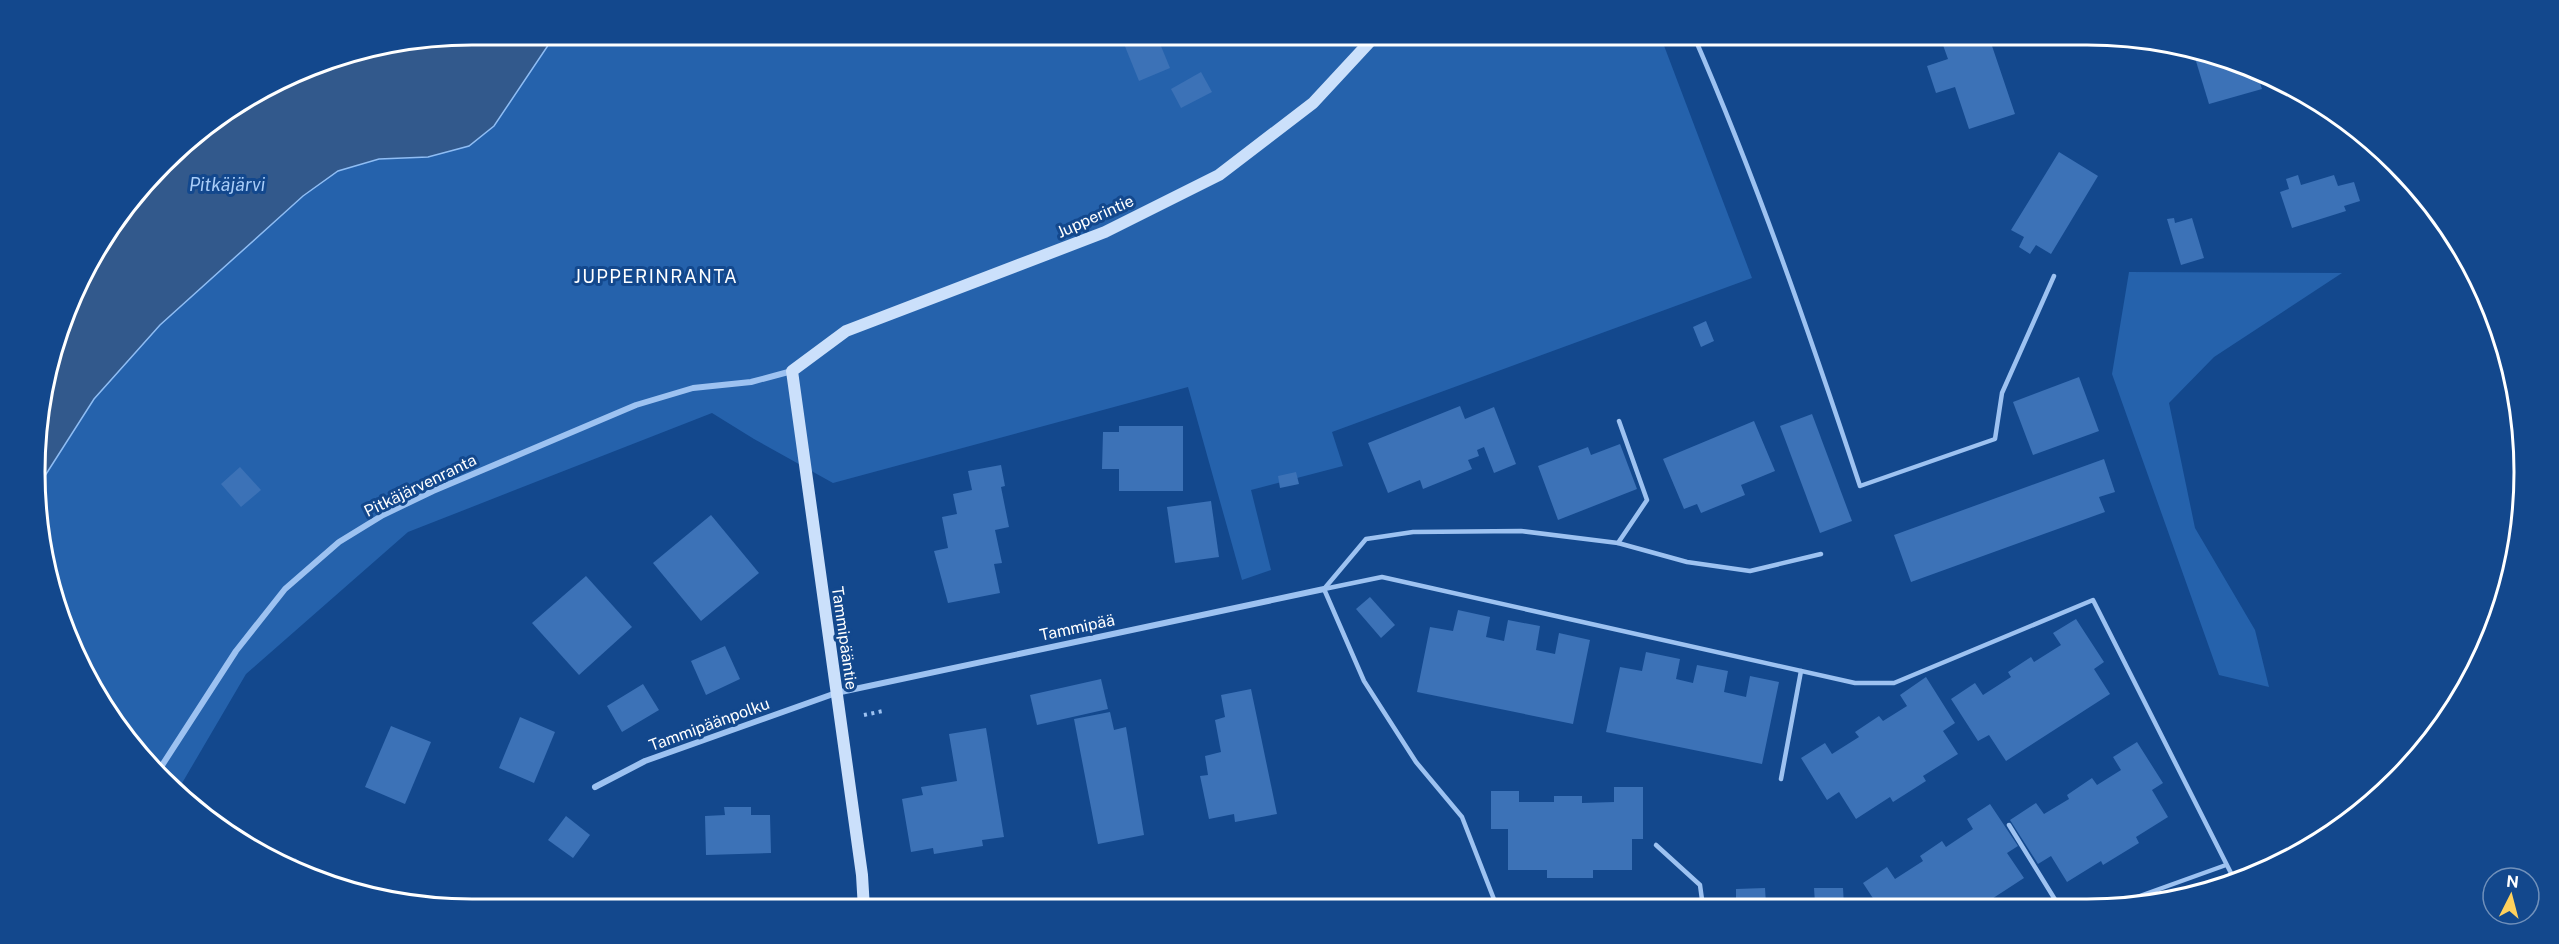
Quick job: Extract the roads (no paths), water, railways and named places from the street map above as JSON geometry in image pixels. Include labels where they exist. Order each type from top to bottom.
[{"type":"street","name":"Jupperintie","points":[[792,371],[846,331],[1105,232],[1219,175],[1313,103],[1367,45]]},
{"type":"street","name":"Tammipääntie","points":[[792,371],[862,875],[863,899]]},
{"type":"street","name":"Pitkäjärvenranta","points":[[162,766],[237,651],[285,589],[339,542],[383,515],[433,490],[636,405],[693,388],[751,382],[792,371]]},
{"type":"street","name":"Tammipää","points":[[836,693],[1324,589]]},
{"type":"street","name":"Tammipäänpolku","points":[[595,787],[645,761],[836,693]]},
{"type":"lane","points":[[1698,45],[1717,88],[1824,379],[1860,486],[1995,439],[2001,393],[2054,276]]},
{"type":"lane","points":[[1618,543],[1647,500],[1619,421]]},
{"type":"lane","points":[[1324,589],[1366,539],[1413,532],[1521,531],[1618,543],[1687,562],[1750,571],[1821,554]]},
{"type":"lane","points":[[1324,589],[1382,577],[1856,683],[1894,683],[2093,600],[2231,873]]},
{"type":"lane","points":[[1324,589],[1364,681],[1416,762],[1462,817],[1494,899]]},
{"type":"lane","points":[[1781,779],[1801,671]]},
{"type":"lane","points":[[2010,825],[2055,899]]},
{"type":"lane","points":[[1656,846],[1700,885],[1702,899]]},
{"type":"lane","points":[[2142,895],[2226,865]]},
{"type":"water","name":"Pitkäjärvi","points":[[548,45],[494,126],[469,146],[428,157],[379,159],[338,171],[303,196],[160,325],[94,399],[45,476],[46,444],[53,389],[68,335],[89,283],[117,235],[151,190],[190,151],[212,133],[258,102],[283,89],[361,60],[389,53],[444,46]]},
{"type":"district","name":"JUPPERINRANTA","points":[[656,277]]}]
